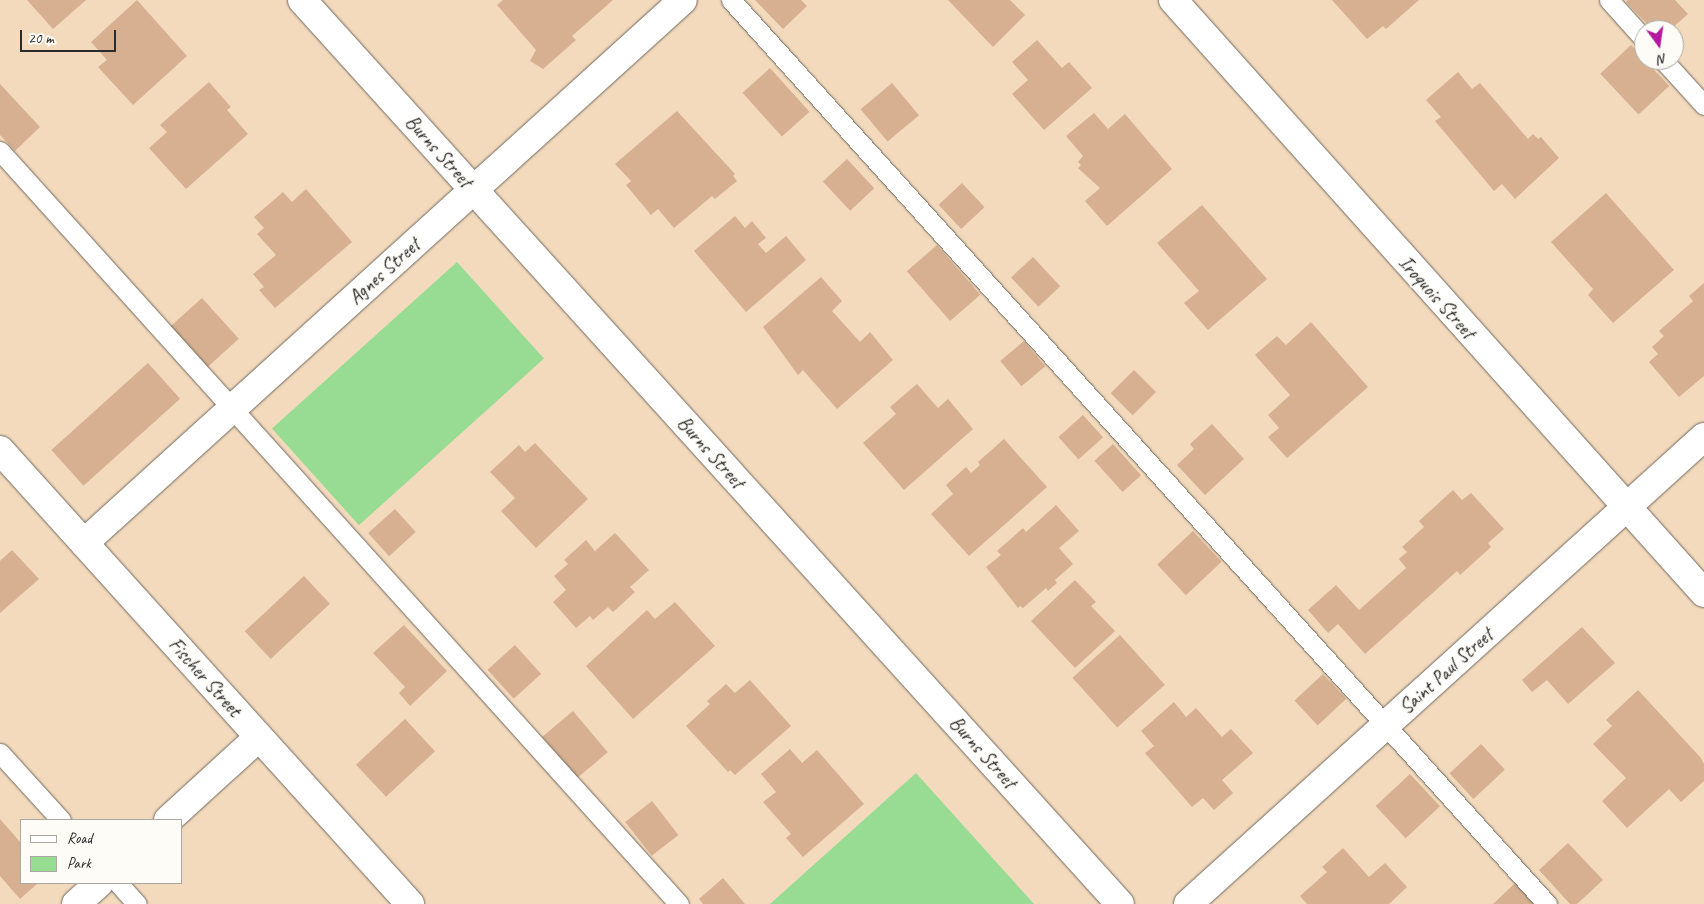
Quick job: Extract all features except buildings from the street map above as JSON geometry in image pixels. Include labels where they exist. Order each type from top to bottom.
[{"type":"street","name":"Burns Street","points":[[302,0],[1120,904]]},
{"type":"street","name":"Agnes Street","points":[[84,543],[683,0]]},
{"type":"street","name":"Iroquois Street","points":[[1173,0],[1625,507],[1704,592]]},
{"type":"street","name":"Saint Paul Street","points":[[1188,904],[1704,437]]},
{"type":"street","name":"Fischer Street","points":[[0,450],[410,904]]},
{"type":"street","points":[[169,819],[259,737]]},
{"type":"street","points":[[76,904],[98,884]]},
{"type":"lane","points":[[731,0],[1548,904]]},
{"type":"lane","points":[[1609,0],[1634,28]]},
{"type":"lane","points":[[1672,70],[1704,105]]},
{"type":"lane","points":[[0,151],[679,904]]},
{"type":"lane","points":[[0,753],[60,819]]},
{"type":"lane","points":[[119,884],[138,904]]},
{"type":"green space","points":[[457,262],[544,359],[359,525],[272,429]]},
{"type":"green space","points":[[916,773],[1034,904],[770,904]]}]
